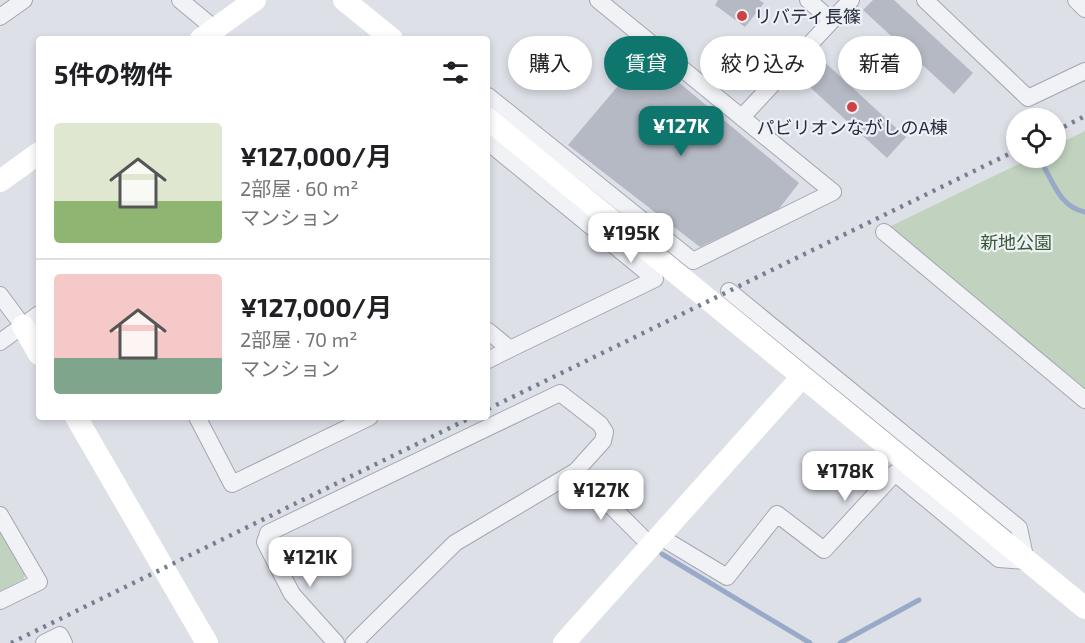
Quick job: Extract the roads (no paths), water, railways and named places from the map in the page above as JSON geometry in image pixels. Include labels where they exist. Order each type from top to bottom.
[{"type":"street","points":[[0,17],[24,0]]},
{"type":"street","points":[[180,0],[208,34],[255,0]]},
{"type":"street","points":[[344,0],[388,36]]},
{"type":"street","points":[[490,120],[536,147],[693,261],[833,192],[598,0]]},
{"type":"street","points":[[808,0],[831,20]]},
{"type":"street","points":[[742,117],[851,0]]},
{"type":"street","points":[[925,0],[1028,98],[1085,71]]},
{"type":"street","points":[[1076,0],[1085,9]]},
{"type":"street","points":[[490,98],[536,147],[575,202],[655,279],[490,359]]},
{"type":"street","points":[[490,143],[575,202],[801,378],[881,429]]},
{"type":"street","points":[[0,181],[36,155]]},
{"type":"street","points":[[884,231],[1085,400]]},
{"type":"street","points":[[729,291],[1026,561],[1085,608]]},
{"type":"street","points":[[0,295],[31,320],[36,341]]},
{"type":"street","points":[[0,342],[31,320]]},
{"type":"street","points":[[490,333],[510,349]]},
{"type":"street","points":[[564,643],[801,378]]},
{"type":"street","points":[[336,643],[292,594],[265,542],[268,533],[560,393],[600,424],[605,432],[603,441],[576,471],[455,543],[354,643]]},
{"type":"street","points":[[78,420],[207,643]]},
{"type":"street","points":[[199,420],[232,484],[364,420]]},
{"type":"street","points":[[576,471],[655,541],[727,577],[777,514],[824,550],[895,473],[999,559],[1026,561]]},
{"type":"street","points":[[0,515],[39,582],[0,601]]},
{"type":"street","points":[[44,643],[60,635],[64,643]]},
{"type":"waterway","points":[[1045,168],[1064,201],[1085,212]]},
{"type":"waterway","points":[[662,554],[810,643]]},
{"type":"waterway","points":[[840,643],[919,600]]},
{"type":"railway","points":[[1066,126],[1085,116]]},
{"type":"railway","points":[[490,408],[1006,155]]},
{"type":"railway","points":[[11,643],[466,420]]},
{"type":"place","name":"リバティ長篠","points":[[742,16]]},
{"type":"place","name":"パビリオンながしのA棟","points":[[852,107]]},
{"type":"park label","name":"新地公園","points":[[1016,242]]}]
